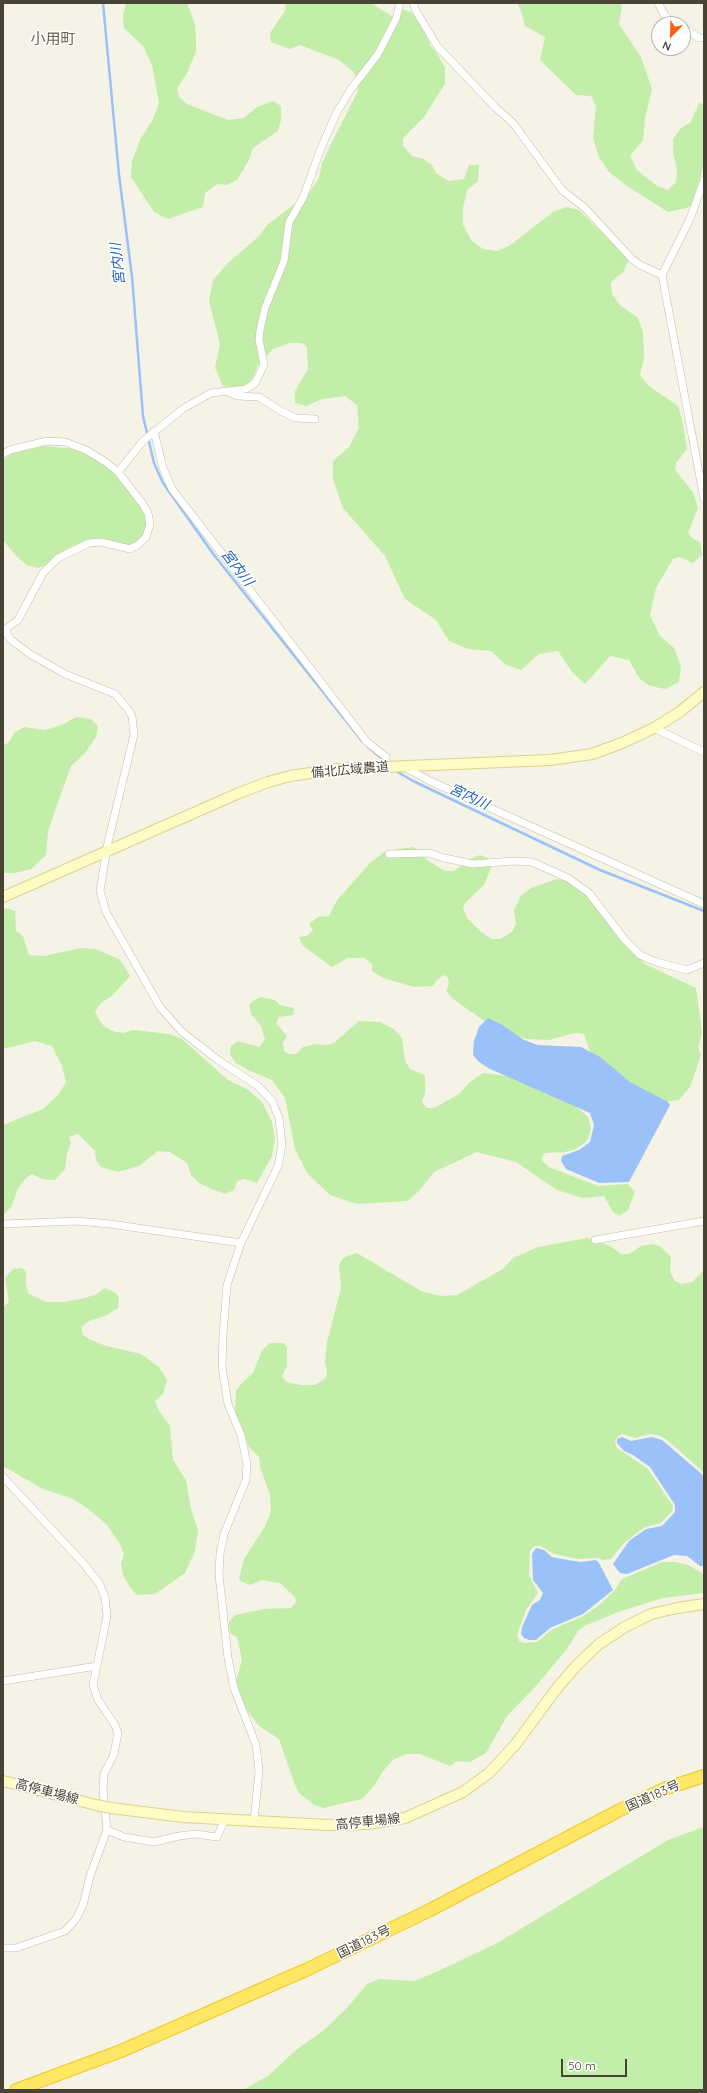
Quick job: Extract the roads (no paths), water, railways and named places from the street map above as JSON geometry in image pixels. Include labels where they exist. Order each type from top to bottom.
[{"type":"highway","name":"国道183号","points":[[16,2090],[121,2051],[308,1969],[430,1910],[618,1811],[664,1789],[704,1776]]},
{"type":"main road","name":"備北広域農道","points":[[3,897],[108,850],[268,782],[314,772],[376,766],[550,760],[592,754],[622,743],[654,728],[681,711],[704,692]]},
{"type":"main road","name":"高停車場線","points":[[3,1780],[96,1805],[183,1817],[327,1826],[367,1824],[405,1818],[463,1792],[489,1773],[516,1745],[562,1682],[599,1644],[625,1627],[651,1614],[704,1604]]},
{"type":"street","points":[[118,472],[145,438],[199,399],[223,390],[237,391],[250,387],[259,376],[264,364],[259,340],[260,330],[265,308],[284,261],[289,222],[303,198],[321,148],[337,112],[350,89],[378,54],[396,19],[400,3]]},
{"type":"street","points":[[414,3],[416,11],[437,46],[495,107],[513,122],[562,190],[585,208],[640,265],[662,275]]},
{"type":"street","points":[[658,3],[665,16]]},
{"type":"street","points":[[691,32],[699,38],[704,38]]},
{"type":"street","points":[[704,180],[690,219],[662,275],[704,499]]},
{"type":"street","points":[[228,391],[237,396],[259,397],[281,411],[296,418],[315,419]]},
{"type":"street","points":[[153,432],[163,468],[172,489],[367,742],[386,757]]},
{"type":"street","points":[[3,454],[10,450],[31,444],[47,441],[66,442],[92,454],[118,472],[148,513],[150,524],[146,537],[138,545],[130,549],[101,542],[89,543],[58,558],[43,573],[18,620],[7,628],[6,637],[30,654],[65,674],[115,694],[123,701],[132,716],[134,735],[133,743],[108,842],[108,850],[100,891],[106,912],[160,1007],[181,1031],[218,1060],[258,1086],[272,1101],[279,1118],[282,1146],[278,1166],[241,1243],[227,1285],[222,1367],[228,1404],[241,1435],[247,1464],[246,1480],[224,1534],[220,1554],[219,1575],[228,1658],[234,1688],[256,1744],[259,1771],[254,1821]]},
{"type":"street","points":[[654,728],[704,752]]},
{"type":"street","points":[[399,766],[704,904]]},
{"type":"street","points":[[389,854],[429,853],[444,858],[473,864],[514,861],[532,862],[568,878],[589,893],[625,940],[640,955],[656,962],[687,970],[704,962]]},
{"type":"street","points":[[3,1224],[77,1221],[241,1243]]},
{"type":"street","points":[[595,1240],[704,1221]]},
{"type":"street","points":[[3,1477],[83,1563],[99,1583],[105,1597],[107,1616],[93,1685],[98,1700],[115,1725],[118,1733],[114,1754],[104,1774],[103,1790],[107,1830],[90,1876],[83,1905],[76,1919],[65,1931],[16,1948],[3,1948]]},
{"type":"street","points":[[3,1681],[96,1666]]},
{"type":"street","points":[[107,1830],[124,1838],[154,1842],[179,1836],[196,1834],[217,1837],[224,1820]]},
{"type":"water","points":[[488,1018],[501,1024],[524,1040],[538,1045],[581,1047],[600,1057],[630,1082],[668,1102],[670,1105],[629,1182],[599,1183],[566,1169],[561,1161],[562,1156],[579,1150],[590,1142],[594,1125],[590,1113],[488,1068],[478,1061],[473,1055],[474,1041],[479,1027]]},
{"type":"water","points":[[622,1437],[631,1441],[652,1437],[662,1440],[704,1476],[704,1566],[700,1566],[687,1556],[674,1555],[627,1574],[620,1573],[613,1564],[629,1541],[646,1529],[662,1526],[675,1512],[675,1505],[650,1467],[633,1455],[624,1451],[617,1443],[617,1439]]},
{"type":"water","points":[[536,1548],[544,1550],[552,1557],[562,1559],[581,1562],[596,1560],[613,1590],[583,1614],[550,1628],[536,1640],[529,1640],[524,1638],[521,1634],[522,1627],[532,1605],[540,1600],[543,1593],[533,1580],[532,1554]]},
{"type":"waterway","name":"宮内川","points":[[103,3],[119,175],[132,277],[143,416],[154,463],[163,483],[214,555],[362,741]]},
{"type":"waterway","name":"宮内川","points":[[367,746],[388,764]]},
{"type":"waterway","name":"宮内川","points":[[396,771],[413,781],[600,870],[704,911]]},
{"type":"district","name":"小用町","points":[[53,39]]}]
